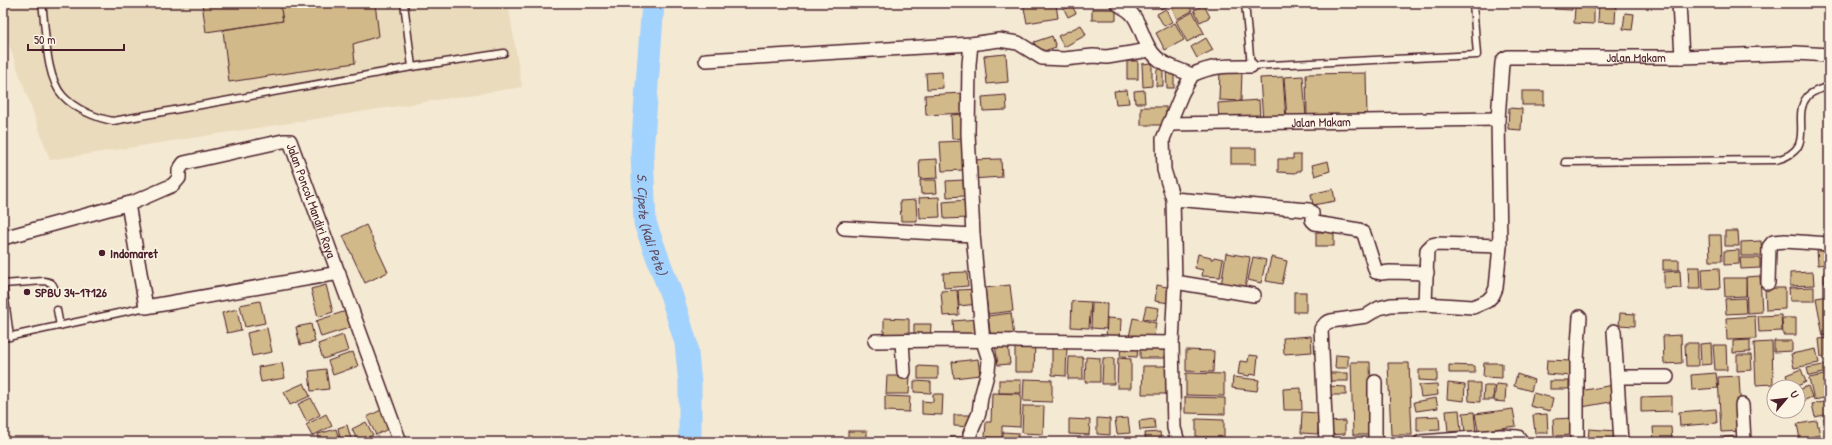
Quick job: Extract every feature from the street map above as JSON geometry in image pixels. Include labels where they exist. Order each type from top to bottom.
[{"type":"street","points":[[1117,3],[1131,12],[1138,23],[1149,50],[1158,59],[1168,66],[1178,68],[1192,76]]},
{"type":"street","points":[[1679,3],[1682,57]]},
{"type":"street","points":[[706,60],[971,44],[999,40],[1018,43],[1042,58],[1064,59],[1093,56],[1106,57],[1149,50]]},
{"type":"street","points":[[970,434],[979,413],[989,360],[983,341],[972,235],[968,133],[969,64],[971,44]]},
{"type":"street","name":"Jalan Makam","points":[[1326,442],[1321,328],[1326,323],[1366,316],[1379,308],[1391,305],[1424,304],[1473,307],[1487,301],[1496,288],[1500,246],[1498,119],[1502,63],[1506,58],[1682,57],[1796,53],[1829,55]]},
{"type":"street","points":[[1178,442],[1174,428],[1172,343],[1175,282],[1173,199],[1164,170],[1163,139],[1182,93],[1192,76],[1205,69],[1217,66],[1251,66]]},
{"type":"street","name":"Jalan Makam","points":[[1169,124],[1498,119]]},
{"type":"street","name":"Jalan Poncol Mandiri Raya","points":[[3,238],[128,204],[173,185],[179,178],[179,170],[184,163],[283,141],[290,141],[400,442]]},
{"type":"street","points":[[1173,199],[1309,210],[1312,213],[1312,220],[1315,223],[1359,230],[1364,234],[1376,272],[1427,273]]},
{"type":"street","points":[[128,204],[146,307],[339,273]]},
{"type":"street","points":[[844,228],[972,235]]},
{"type":"street","points":[[1768,283],[1769,247],[1773,242],[1785,241],[1829,244]]},
{"type":"street","points":[[1424,304],[1427,273],[1427,250],[1432,245],[1500,246]]},
{"type":"street","points":[[1175,282],[1254,295]]},
{"type":"street","points":[[1577,442],[1577,359],[1580,317]]},
{"type":"street","points":[[1614,331],[1621,442]]},
{"type":"street","points":[[876,341],[1172,343]]},
{"type":"street","points":[[902,341],[904,372]]},
{"type":"street","points":[[1616,377],[1667,377]]},
{"type":"street","points":[[1375,382],[1375,442]]},
{"type":"street","points":[[1742,405],[1744,442]]},
{"type":"street","points":[[1422,442],[1501,436],[1518,437],[1522,442]]},
{"type":"lane","points":[[42,3],[50,68],[63,96],[81,109],[98,118],[113,121],[412,67],[504,53]]},
{"type":"lane","points":[[404,3],[412,67]]},
{"type":"lane","points":[[1245,3],[1251,66],[1477,55],[1473,3]]},
{"type":"lane","points":[[1565,162],[1776,160],[1789,156],[1796,149],[1801,137],[1802,106],[1807,96],[1829,86]]},
{"type":"lane","points":[[10,337],[3,284],[44,281],[50,282],[54,285],[55,290]]},
{"type":"lane","points":[[3,338],[146,307]]},
{"type":"lane","points":[[57,310],[60,326]]},
{"type":"shaded area","points":[[3,3],[508,3],[522,87],[50,160],[3,28]]},
{"type":"building","points":[[202,3],[280,3],[283,21],[206,32]]},
{"type":"building","points":[[280,3],[375,3],[379,36],[353,44],[355,63],[229,82],[223,30],[283,21]]},
{"type":"building","points":[[1023,3],[1048,3],[1049,5],[1056,4],[1058,18],[1027,23]]},
{"type":"building","points":[[1157,3],[1173,3],[1161,9]]},
{"type":"building","points":[[1181,3],[1188,3],[1192,11],[1177,19],[1172,8]]},
{"type":"building","points":[[1554,3],[1572,3],[1572,10],[1554,9]]},
{"type":"building","points":[[1599,3],[1616,3],[1615,23],[1598,22]]},
{"type":"building","points":[[1204,5],[1210,17],[1200,22],[1194,10]]},
{"type":"building","points":[[1072,6],[1076,13],[1068,17],[1064,9]]},
{"type":"building","points":[[1575,7],[1594,8],[1594,24],[1574,23]]},
{"type":"building","points":[[1092,9],[1116,9],[1116,20],[1092,20]]},
{"type":"building","points":[[1166,9],[1172,22],[1164,26],[1157,14]]},
{"type":"building","points":[[1193,12],[1204,33],[1187,42],[1176,21]]},
{"type":"building","points":[[1625,13],[1634,14],[1632,30],[1623,29]]},
{"type":"building","points":[[1175,23],[1184,40],[1165,50],[1156,33]]},
{"type":"building","points":[[1081,25],[1086,35],[1064,47],[1058,36]]},
{"type":"building","points":[[1052,36],[1056,47],[1038,53],[1034,42]]},
{"type":"building","points":[[1206,38],[1213,50],[1197,58],[1191,47]]},
{"type":"building","points":[[1006,54],[1008,82],[987,84],[984,56]]},
{"type":"building","points":[[1127,61],[1138,61],[1138,79],[1127,79]]},
{"type":"building","points":[[1152,63],[1152,86],[1143,87],[1142,64]]},
{"type":"building","points":[[1166,68],[1174,68],[1174,88],[1167,88]]},
{"type":"building","points":[[1157,69],[1163,69],[1163,86],[1156,86]]},
{"type":"building","points":[[1220,70],[1242,71],[1241,101],[1219,100]]},
{"type":"building","points":[[942,72],[943,88],[927,89],[926,73]]},
{"type":"building","points":[[1366,73],[1367,116],[1307,117],[1306,74]]},
{"type":"building","points":[[1303,76],[1306,117],[1287,119],[1284,77]]},
{"type":"building","points":[[1283,77],[1286,120],[1263,122],[1260,78]]},
{"type":"building","points":[[1127,90],[1129,103],[1116,104],[1114,91]]},
{"type":"building","points":[[1144,90],[1145,103],[1135,103],[1134,91]]},
{"type":"building","points":[[1522,91],[1544,91],[1544,105],[1522,105]]},
{"type":"building","points":[[963,93],[964,113],[926,115],[925,95]]},
{"type":"building","points":[[1006,95],[1007,110],[983,111],[982,97]]},
{"type":"building","points":[[1259,100],[1260,118],[1219,121],[1218,103]]},
{"type":"building","points":[[1141,107],[1166,107],[1166,125],[1141,125]]},
{"type":"building","points":[[1509,108],[1522,109],[1521,130],[1508,129]]},
{"type":"building","points":[[965,114],[966,138],[952,139],[951,115]]},
{"type":"building","points":[[964,141],[965,170],[942,171],[940,142]]},
{"type":"building","points":[[1231,148],[1256,148],[1256,164],[1231,164]]},
{"type":"building","points":[[1293,155],[1301,155],[1301,171],[1297,171],[1296,173],[1278,172],[1278,159],[1293,159]]},
{"type":"building","points":[[937,159],[938,178],[920,179],[919,160]]},
{"type":"building","points":[[1001,159],[1002,177],[971,179],[970,160]]},
{"type":"building","points":[[1328,161],[1330,171],[1315,176],[1312,165]]},
{"type":"building","points":[[920,180],[936,180],[937,193],[921,194]]},
{"type":"building","points":[[963,180],[964,196],[947,197],[946,181]]},
{"type":"building","points":[[1333,189],[1335,201],[1313,205],[1311,194]]},
{"type":"building","points":[[939,197],[940,217],[920,218],[919,198]]},
{"type":"building","points":[[916,200],[917,221],[901,221],[900,201]]},
{"type":"building","points":[[967,200],[968,218],[944,219],[943,202]]},
{"type":"building","points":[[366,225],[388,272],[365,283],[343,236]]},
{"type":"building","points":[[1725,231],[1738,231],[1739,246],[1725,246]]},
{"type":"building","points":[[1316,232],[1334,232],[1334,246],[1316,246]]},
{"type":"building","points":[[1709,235],[1721,235],[1722,261],[1710,261]]},
{"type":"building","points":[[1761,241],[1762,256],[1741,256],[1741,242]]},
{"type":"building","points":[[1829,248],[1829,264],[1818,265],[1817,249]]},
{"type":"building","points":[[1739,250],[1739,264],[1724,265],[1724,251]]},
{"type":"building","points":[[1226,253],[1250,257],[1245,289],[1221,286]]},
{"type":"building","points":[[1198,254],[1211,257],[1211,259],[1214,257],[1223,259],[1220,277],[1202,276],[1203,270],[1195,268]]},
{"type":"building","points":[[1253,257],[1266,260],[1261,283],[1248,280]]},
{"type":"building","points":[[1271,257],[1287,261],[1282,284],[1266,281]]},
{"type":"building","points":[[1740,258],[1760,258],[1760,268],[1741,269]]},
{"type":"building","points":[[1663,260],[1679,260],[1679,270],[1663,270]]},
{"type":"building","points":[[1688,267],[1700,267],[1701,289],[1689,289]]},
{"type":"building","points":[[1719,268],[1720,289],[1703,290],[1702,269]]},
{"type":"building","points":[[1680,271],[1681,288],[1664,289],[1664,272]]},
{"type":"building","points":[[967,272],[968,286],[944,288],[943,273]]},
{"type":"building","points":[[1813,272],[1814,285],[1790,286],[1790,273]]},
{"type":"building","points":[[1824,272],[1829,272],[1829,282],[1824,282]]},
{"type":"building","points":[[1760,276],[1762,312],[1747,313],[1746,277]]},
{"type":"building","points":[[1724,278],[1746,278],[1746,296],[1725,297]]},
{"type":"building","points":[[326,285],[333,312],[318,317],[311,289]]},
{"type":"building","points":[[1010,285],[1013,311],[988,314],[985,288]]},
{"type":"building","points":[[1157,285],[1172,288],[1170,303],[1155,301]]},
{"type":"building","points":[[1814,287],[1814,301],[1790,301],[1789,288]]},
{"type":"building","points":[[1765,288],[1785,288],[1785,309],[1766,310]]},
{"type":"building","points":[[977,289],[978,304],[959,306],[958,290]]},
{"type":"building","points":[[957,290],[959,315],[943,316],[941,291]]},
{"type":"building","points":[[1294,292],[1306,292],[1306,312],[1294,312]]},
{"type":"building","points":[[1829,296],[1829,334],[1823,336],[1816,298]]},
{"type":"building","points":[[1745,298],[1746,313],[1726,314],[1725,299]]},
{"type":"building","points":[[260,301],[265,323],[245,327],[240,305]]},
{"type":"building","points":[[1072,301],[1091,302],[1089,328],[1071,327]]},
{"type":"building","points":[[1092,303],[1107,304],[1106,329],[1091,328]]},
{"type":"building","points":[[1146,306],[1159,308],[1156,321],[1143,319]]},
{"type":"building","points":[[237,309],[241,330],[227,333],[222,313]]},
{"type":"building","points":[[346,311],[352,327],[321,337],[316,321]]},
{"type":"building","points":[[1011,313],[1014,337],[991,340],[988,316]]},
{"type":"building","points":[[1620,313],[1635,314],[1635,326],[1619,325]]},
{"type":"building","points":[[1781,315],[1782,331],[1759,332],[1758,316]]},
{"type":"building","points":[[1755,316],[1756,339],[1727,340],[1726,318]]},
{"type":"building","points":[[884,318],[909,319],[909,338],[884,337]]},
{"type":"building","points":[[1107,318],[1121,319],[1120,342],[1106,341]]},
{"type":"building","points":[[1133,318],[1156,323],[1153,342],[1129,337]]},
{"type":"building","points":[[1782,318],[1796,318],[1796,335],[1783,335]]},
{"type":"building","points":[[978,319],[979,335],[954,336],[953,321]]},
{"type":"building","points":[[311,324],[315,342],[300,345],[296,327]]},
{"type":"building","points":[[914,324],[931,324],[930,339],[914,339]]},
{"type":"building","points":[[267,328],[272,352],[252,356],[247,333]]},
{"type":"building","points":[[343,335],[348,351],[323,359],[318,344]]},
{"type":"building","points":[[1681,335],[1682,363],[1664,364],[1663,336]]},
{"type":"building","points":[[1311,336],[1312,352],[1284,354],[1283,338]]},
{"type":"building","points":[[1829,338],[1829,356],[1821,357],[1819,339]]},
{"type":"building","points":[[1750,340],[1750,352],[1733,353],[1733,341]]},
{"type":"building","points":[[1774,341],[1792,341],[1792,351],[1774,352]]},
{"type":"building","points":[[1772,342],[1773,379],[1766,379],[1766,384],[1756,385],[1754,343]]},
{"type":"building","points":[[1008,343],[1010,364],[998,365],[995,344]]},
{"type":"building","points":[[1685,343],[1698,343],[1698,366],[1686,366]]},
{"type":"building","points":[[1711,343],[1712,364],[1701,365],[1700,344]]},
{"type":"building","points":[[1015,344],[1035,344],[1034,372],[1015,372]]},
{"type":"building","points":[[1052,345],[1067,345],[1066,376],[1052,375]]},
{"type":"building","points":[[1713,345],[1726,345],[1727,370],[1715,370]]},
{"type":"building","points":[[1121,346],[1138,347],[1137,357],[1120,356]]},
{"type":"building","points":[[1140,346],[1164,346],[1164,358],[1140,358]]},
{"type":"building","points":[[1816,349],[1819,363],[1794,368],[1791,354]]},
{"type":"building","points":[[1186,350],[1214,351],[1213,372],[1186,371]]},
{"type":"building","points":[[353,352],[358,366],[333,375],[328,361]]},
{"type":"building","points":[[1249,355],[1258,356],[1256,375],[1250,374],[1249,376],[1238,374],[1240,361],[1248,362]]},
{"type":"building","points":[[1336,355],[1348,356],[1348,368],[1335,368]]},
{"type":"building","points":[[1737,355],[1751,355],[1752,370],[1737,371]]},
{"type":"building","points":[[1069,357],[1083,357],[1083,379],[1068,379]]},
{"type":"building","points":[[1086,357],[1100,358],[1100,382],[1085,382]]},
{"type":"building","points":[[1103,358],[1114,358],[1114,384],[1102,384]]},
{"type":"building","points":[[1118,358],[1131,359],[1131,388],[1117,388]]},
{"type":"building","points":[[978,359],[980,375],[954,378],[952,362]]},
{"type":"building","points":[[1547,360],[1572,361],[1572,376],[1546,374]]},
{"type":"building","points":[[1351,362],[1370,362],[1372,435],[1353,435]]},
{"type":"building","points":[[282,363],[285,378],[261,382],[258,367]]},
{"type":"building","points":[[1388,363],[1409,363],[1412,435],[1391,435]]},
{"type":"building","points":[[1484,363],[1502,363],[1502,378],[1483,377]]},
{"type":"building","points":[[1829,364],[1829,372],[1809,376],[1807,368]]},
{"type":"building","points":[[1449,365],[1475,366],[1475,373],[1449,373]]},
{"type":"building","points":[[918,366],[938,367],[938,379],[918,379]]},
{"type":"building","points":[[1143,366],[1168,366],[1168,394],[1142,394]]},
{"type":"building","points":[[326,369],[329,389],[311,391],[309,371]]},
{"type":"building","points":[[1801,369],[1805,379],[1787,379],[1786,375]]},
{"type":"building","points":[[1419,370],[1437,370],[1437,381],[1419,380]]},
{"type":"building","points":[[1186,373],[1224,374],[1224,396],[1186,395]]},
{"type":"building","points":[[1327,373],[1348,373],[1348,381],[1327,381]]},
{"type":"building","points":[[1716,373],[1718,388],[1692,390],[1691,375]]},
{"type":"building","points":[[1517,374],[1534,380],[1531,391],[1514,386]]},
{"type":"building","points":[[1829,374],[1829,397],[1814,400],[1809,378]]},
{"type":"building","points":[[887,376],[910,376],[909,394],[886,394]]},
{"type":"building","points":[[1739,376],[1742,431],[1721,432],[1718,377]]},
{"type":"building","points":[[1233,377],[1259,380],[1257,391],[1232,388]]},
{"type":"building","points":[[1024,379],[1052,380],[1052,402],[1023,401]]},
{"type":"building","points":[[999,380],[1021,380],[1021,393],[999,393]]},
{"type":"building","points":[[914,381],[931,382],[931,393],[914,392]]},
{"type":"building","points":[[1550,381],[1569,381],[1569,389],[1550,389]]},
{"type":"building","points":[[304,383],[310,396],[290,405],[284,392]]},
{"type":"building","points":[[1448,383],[1465,385],[1464,401],[1447,399]]},
{"type":"building","points":[[1468,383],[1480,383],[1480,402],[1469,401]]},
{"type":"building","points":[[1437,384],[1438,395],[1421,397],[1419,385]]},
{"type":"building","points":[[1496,384],[1506,385],[1505,402],[1494,401]]},
{"type":"building","points":[[1613,385],[1616,401],[1582,407],[1580,391]]},
{"type":"building","points":[[1327,386],[1346,387],[1346,395],[1326,395]]},
{"type":"building","points":[[1484,386],[1494,386],[1493,400],[1483,400]]},
{"type":"building","points":[[1808,386],[1812,397],[1806,400],[1806,387]]},
{"type":"building","points":[[1301,388],[1302,410],[1284,410],[1283,389]]},
{"type":"building","points":[[992,393],[1021,394],[1020,427],[1002,426],[1002,438],[985,437],[986,422],[991,422]]},
{"type":"building","points":[[1533,393],[1553,398],[1550,411],[1530,406]]},
{"type":"building","points":[[933,394],[943,394],[942,415],[922,414],[922,401],[933,402]]},
{"type":"building","points":[[885,396],[910,397],[909,412],[885,411]]},
{"type":"building","points":[[1672,396],[1672,411],[1641,412],[1641,397]]},
{"type":"building","points":[[1185,397],[1225,398],[1225,414],[1185,413]]},
{"type":"building","points":[[311,398],[320,415],[307,422],[298,404]]},
{"type":"building","points":[[1436,398],[1438,408],[1416,411],[1414,402]]},
{"type":"building","points":[[1829,401],[1829,414],[1815,417],[1812,404]]},
{"type":"building","points":[[1023,406],[1044,406],[1043,434],[1022,433]]},
{"type":"building","points":[[1513,409],[1516,426],[1478,431],[1475,414]]},
{"type":"building","points":[[1716,409],[1717,423],[1680,426],[1679,412]]},
{"type":"building","points":[[381,410],[390,428],[376,435],[367,417]]},
{"type":"building","points":[[1459,410],[1461,431],[1448,432],[1446,411]]},
{"type":"building","points":[[1302,412],[1318,413],[1318,434],[1301,433]]},
{"type":"building","points":[[1474,412],[1476,433],[1465,434],[1463,413]]},
{"type":"building","points":[[326,414],[332,426],[312,436],[306,425]]},
{"type":"building","points":[[1547,414],[1548,433],[1535,433],[1533,415]]},
{"type":"building","points":[[954,415],[972,415],[972,427],[954,426]]},
{"type":"building","points":[[1439,416],[1440,430],[1417,431],[1417,417]]},
{"type":"building","points":[[1097,418],[1110,419],[1110,435],[1097,434]]},
{"type":"building","points":[[1128,418],[1130,433],[1117,434],[1115,419]]},
{"type":"building","points":[[1573,418],[1574,435],[1554,436],[1553,419]]},
{"type":"building","points":[[1829,418],[1829,437],[1828,437],[1824,419]]},
{"type":"building","points":[[1069,419],[1090,420],[1089,435],[1069,434]]},
{"type":"building","points":[[1154,419],[1155,429],[1140,430],[1139,421]]},
{"type":"building","points":[[1196,419],[1224,420],[1224,437],[1196,437]]},
{"type":"building","points":[[1345,421],[1345,434],[1328,435],[1327,422]]},
{"type":"building","points":[[1817,421],[1820,435],[1800,439],[1797,424]]},
{"type":"building","points":[[366,422],[373,435],[358,442],[352,429]]},
{"type":"building","points":[[347,425],[352,442],[341,442],[338,428]]},
{"type":"building","points":[[1653,427],[1671,427],[1672,442],[1654,442]]},
{"type":"building","points":[[336,429],[340,442],[320,442],[318,434]]},
{"type":"building","points":[[1589,429],[1616,431],[1616,442],[1588,442]]},
{"type":"building","points":[[848,431],[867,431],[867,442],[848,442]]},
{"type":"building","points":[[1003,432],[1018,433],[1018,442],[1003,442]]},
{"type":"building","points":[[1160,432],[1161,442],[1146,442],[1145,433]]},
{"type":"building","points":[[1741,436],[1741,442],[1724,442],[1724,437]]},
{"type":"building","points":[[951,437],[971,437],[971,442],[951,442]]},
{"type":"building","points":[[982,439],[998,440],[998,442],[982,442]]},
{"type":"building","points":[[1076,439],[1095,440],[1095,442],[1076,442]]},
{"type":"waterway","name":"S. Cipete (Kali Pete)","points":[[653,3],[642,153],[645,223],[672,297],[686,343],[690,384],[690,442]]},
{"type":"place","name":"Indomaret","points":[[102,253]]},
{"type":"place","name":"SPBU 34-17126","points":[[27,292]]}]
